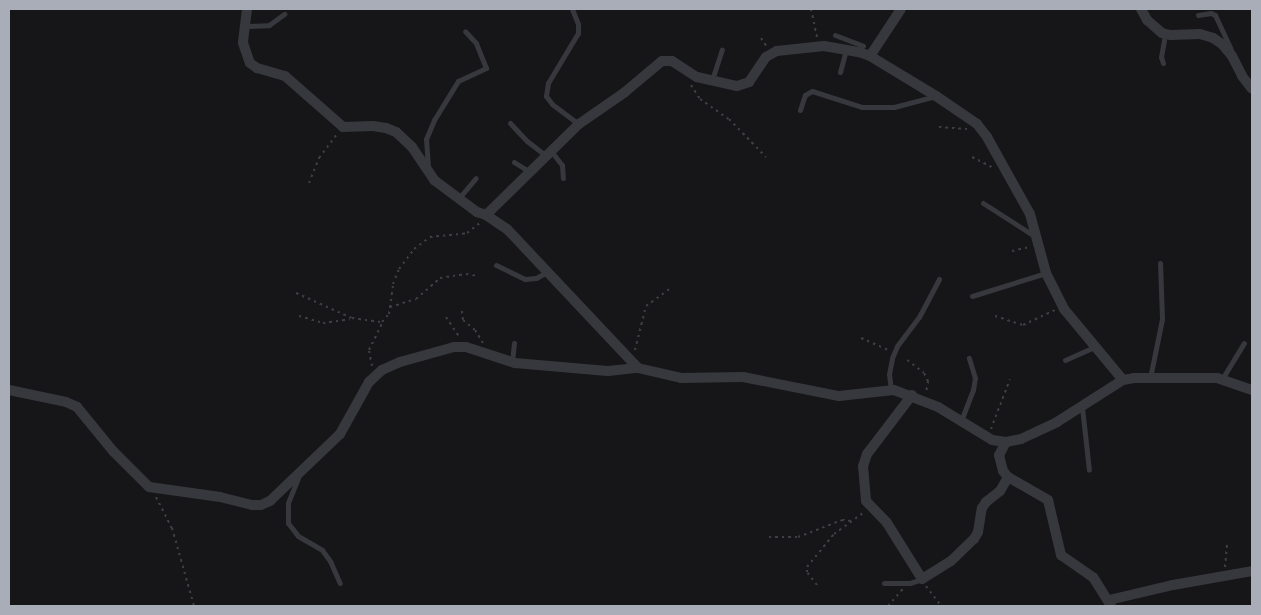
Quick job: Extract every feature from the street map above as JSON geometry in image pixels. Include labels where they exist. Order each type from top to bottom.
[{"type":"street","points":[[248,9],[243,43],[250,63],[257,68],[285,76],[343,127],[373,126],[396,132],[412,147],[434,180],[477,212],[486,215],[507,229],[634,364],[681,378],[743,377],[839,396],[891,390],[912,395],[926,401],[988,438],[1006,442],[1021,439],[1057,422],[1123,380],[1203,377],[1222,379],[1252,390]]},
{"type":"street","points":[[872,52],[902,9]]},
{"type":"street","points":[[1141,9],[1152,24],[1165,34],[1200,34],[1213,38],[1232,56],[1242,76],[1252,89]]},
{"type":"street","points":[[486,215],[579,124],[625,92],[657,63],[668,60],[691,74],[738,86],[744,85],[771,53],[817,46],[872,52],[965,114],[982,130],[1030,214],[1046,274],[1063,306],[1123,380]]},
{"type":"street","points":[[9,390],[66,402],[78,407],[113,451],[149,487],[261,505],[270,501],[340,434],[346,426],[360,394],[376,376],[400,362],[454,347],[466,346],[512,362],[608,371],[634,364]]},
{"type":"street","points":[[912,395],[864,460],[864,496],[871,508],[887,523],[922,579],[951,561],[974,539],[978,532],[982,508],[986,502],[1000,491],[1008,477]]},
{"type":"street","points":[[1006,442],[999,455],[1000,462],[1008,477],[1048,500],[1061,555],[1094,577],[1110,603],[1252,571]]},
{"type":"lane","points":[[575,10],[578,32],[546,90],[547,100],[579,124]]},
{"type":"lane","points":[[1198,15],[1211,13],[1215,15],[1230,44],[1232,56]]},
{"type":"lane","points":[[245,26],[269,25],[284,14]]},
{"type":"lane","points":[[428,173],[426,139],[429,130],[458,81],[486,68],[476,43],[465,31]]},
{"type":"lane","points":[[1163,63],[1161,57],[1165,34]]},
{"type":"lane","points":[[835,35],[863,46]]},
{"type":"lane","points":[[840,72],[846,49]]},
{"type":"lane","points":[[712,80],[722,50]]},
{"type":"lane","points":[[800,110],[805,95],[812,91],[862,107],[894,107],[936,96]]},
{"type":"lane","points":[[510,123],[527,140],[562,165],[563,178]]},
{"type":"lane","points":[[514,162],[530,172]]},
{"type":"lane","points":[[459,198],[476,178]]},
{"type":"lane","points":[[984,203],[1038,241]]},
{"type":"lane","points":[[1150,378],[1162,319],[1160,263]]},
{"type":"lane","points":[[496,266],[525,279],[536,278],[547,272]]},
{"type":"lane","points":[[972,296],[1046,274]]},
{"type":"lane","points":[[891,390],[889,365],[894,352],[919,317],[939,279]]},
{"type":"lane","points":[[512,362],[514,343]]},
{"type":"lane","points":[[1222,379],[1244,343]]},
{"type":"lane","points":[[1065,360],[1097,346]]},
{"type":"lane","points":[[960,422],[973,390],[975,378],[969,358]]},
{"type":"lane","points":[[1082,407],[1089,470]]},
{"type":"lane","points":[[301,471],[288,503],[288,523],[298,536],[322,550],[330,561],[340,583]]},
{"type":"lane","points":[[884,583],[910,583],[922,579]]},
{"type":"path","points":[[811,9],[815,21],[817,46]]},
{"type":"path","points":[[681,67],[700,99],[729,120],[766,157]]},
{"type":"path","points":[[940,126],[982,130]]},
{"type":"path","points":[[309,183],[319,158],[343,127]]},
{"type":"path","points":[[972,157],[994,168]]},
{"type":"path","points":[[376,376],[369,359],[369,350],[382,322],[389,314],[393,284],[399,269],[422,241],[430,237],[467,232],[474,229],[486,215]]},
{"type":"path","points":[[1012,251],[1038,241]]},
{"type":"path","points":[[390,307],[416,299],[440,278],[466,274],[478,276]]},
{"type":"path","points":[[634,364],[646,306],[672,287]]},
{"type":"path","points":[[296,293],[352,318],[382,322]]},
{"type":"path","points":[[995,316],[1023,325],[1063,306]]},
{"type":"path","points":[[462,311],[463,320],[481,338],[485,352]]},
{"type":"path","points":[[299,316],[323,323],[352,318]]},
{"type":"path","points":[[446,317],[466,346]]},
{"type":"path","points":[[861,338],[894,352]]},
{"type":"path","points":[[907,360],[927,377],[926,401]]},
{"type":"path","points":[[988,438],[1010,379]]},
{"type":"path","points":[[149,487],[172,528],[194,606]]},
{"type":"path","points":[[817,585],[807,572],[806,567],[834,534],[871,508]]},
{"type":"path","points":[[769,537],[798,537],[842,520],[852,521]]},
{"type":"path","points":[[1224,576],[1227,544]]},
{"type":"path","points":[[922,579],[941,606]]},
{"type":"path","points":[[888,606],[910,583]]}]
